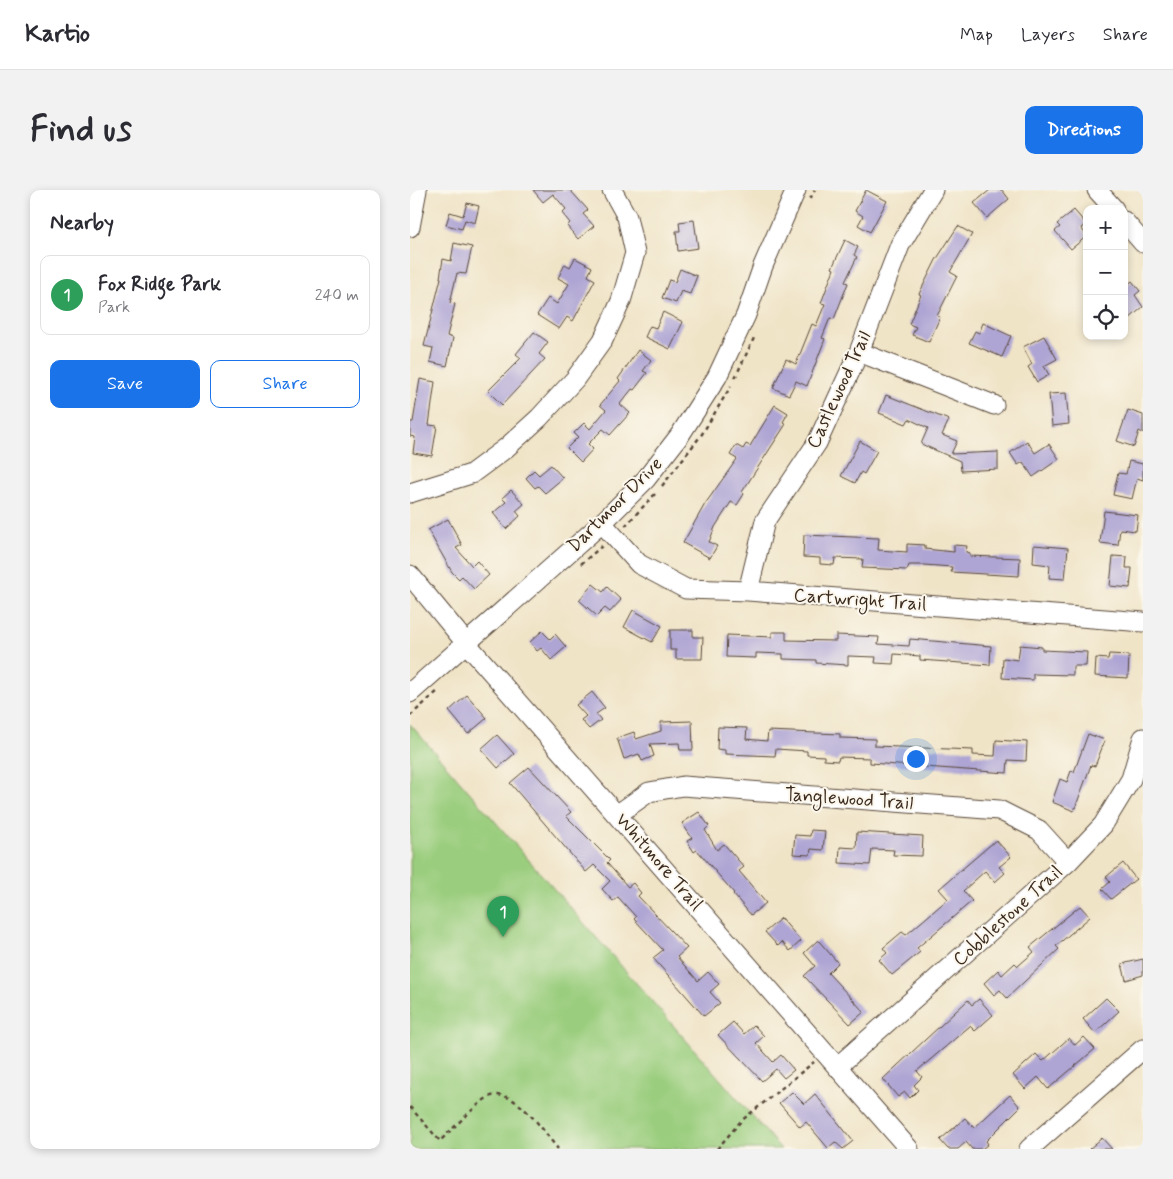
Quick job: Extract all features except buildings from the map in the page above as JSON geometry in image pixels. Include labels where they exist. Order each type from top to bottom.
[{"type":"street","points":[[410,228],[417,190]]},
{"type":"street","points":[[410,493],[470,474],[506,448],[539,418],[575,379],[603,340],[621,301],[635,253],[628,217],[612,190]]},
{"type":"street","name":"Dartmoor Drive","points":[[410,694],[602,523],[646,479],[675,442],[717,377],[746,315],[763,266],[796,190]]},
{"type":"street","name":"Castlewood Trail","points":[[748,591],[765,521],[817,443],[858,352],[900,245],[933,190]]},
{"type":"street","points":[[1098,190],[1111,205]]},
{"type":"street","points":[[1128,226],[1143,243]]},
{"type":"street","points":[[858,352],[994,405]]},
{"type":"street","name":"Cartwright Trail","points":[[602,523],[639,564],[686,589],[748,591],[1143,622]]},
{"type":"street","name":"Whitmore Trail","points":[[410,575],[466,643],[618,814],[909,1149]]},
{"type":"street","name":"Cobblestone Trail","points":[[837,1067],[1068,862],[1103,825],[1130,779],[1143,738]]},
{"type":"street","name":"Tanglewood Trail","points":[[618,814],[649,792],[683,786],[999,810],[1039,830],[1068,862]]},
{"type":"street","points":[[1029,1149],[1143,1049]]},
{"type":"path","points":[[716,1149],[741,1121],[825,1053]]},
{"type":"path","points":[[410,1107],[440,1141],[489,1097],[504,1095],[517,1101],[558,1149]]},
{"type":"green space","points":[[410,724],[781,1149],[410,1149]]},
{"type":"place","name":"Fox Ridge Park","points":[[503,937]]}]
